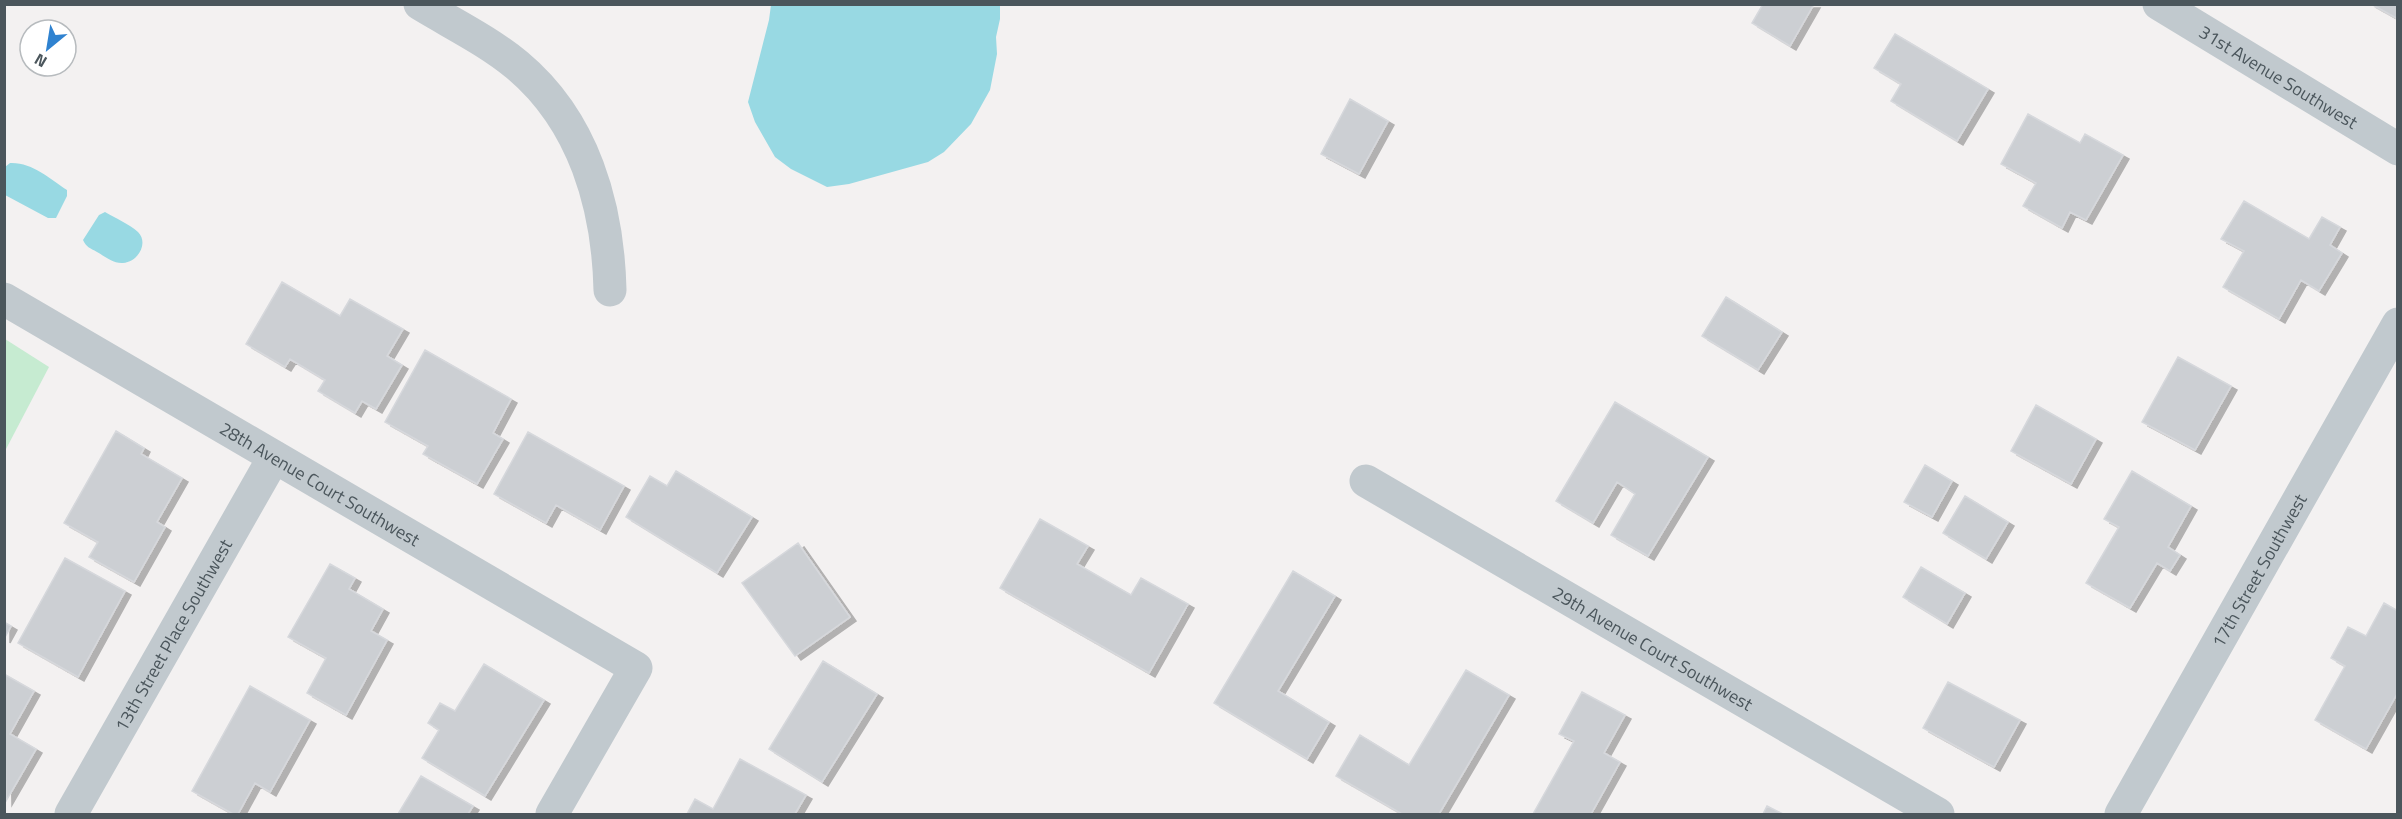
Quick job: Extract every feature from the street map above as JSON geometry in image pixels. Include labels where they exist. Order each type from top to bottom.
[{"type":"street","points":[[420,4],[488,45],[517,66],[542,90],[558,111],[586,161],[597,190],[606,234],[610,290]]},
{"type":"street","name":"31st Avenue Southwest","points":[[2159,4],[2209,16],[2397,149]]},
{"type":"street","name":"28th Avenue Court Southwest","points":[[4,299],[636,668],[552,814]]},
{"type":"street","name":"17th Street Southwest","points":[[2121,814],[2397,324]]},
{"type":"street","name":"13th Street Place Southwest","points":[[71,814],[274,457]]},
{"type":"street","name":"29th Avenue Court Southwest","points":[[1366,481],[1938,814]]},
{"type":"green space","points":[[5,339],[49,367],[5,451]]},
{"type":"water","points":[[771,5],[1000,5],[996,37],[997,54],[990,90],[971,124],[944,152],[928,162],[849,184],[827,187],[791,169],[775,157],[755,122],[748,102]]},
{"type":"water","points":[[10,163],[33,168],[67,190],[67,196],[56,218],[48,218],[5,195],[5,167]]},
{"type":"water","points":[[105,212],[130,226],[141,236],[140,251],[128,262],[116,262],[109,259],[87,246],[83,240],[99,215]]},
{"type":"building","points":[[1763,4],[1814,4],[1790,46],[1752,23]]},
{"type":"building","points":[[2371,4],[2398,4],[2398,19]]},
{"type":"building","points":[[1895,34],[1988,89],[1957,141],[1891,101],[1901,84],[1874,68]]},
{"type":"building","points":[[1350,99],[1388,121],[1359,174],[1321,154]]},
{"type":"building","points":[[2028,114],[2080,143],[2085,134],[2123,155],[2086,220],[2070,212],[2062,228],[2023,206],[2036,183],[2001,164]]},
{"type":"building","points":[[2244,201],[2309,239],[2322,217],[2340,227],[2330,245],[2342,253],[2319,291],[2301,280],[2279,319],[2223,287],[2244,251],[2221,239]]},
{"type":"building","points":[[282,282],[340,316],[350,299],[403,329],[387,356],[402,365],[376,409],[362,401],[355,413],[318,391],[325,380],[290,359],[285,367],[246,344]]},
{"type":"building","points":[[1726,297],[1782,332],[1758,370],[1702,336]]},
{"type":"building","points":[[425,350],[511,399],[493,433],[503,439],[477,484],[423,454],[428,446],[385,422]]},
{"type":"building","points":[[2178,357],[2231,386],[2195,450],[2142,422]]},
{"type":"building","points":[[1615,402],[1708,457],[1648,556],[1611,535],[1635,494],[1617,482],[1593,523],[1556,501]]},
{"type":"building","points":[[2036,405],[2096,439],[2071,484],[2011,451]]},
{"type":"building","points":[[116,431],[144,448],[141,454],[182,478],[157,522],[165,527],[134,582],[89,557],[98,542],[64,523]]},
{"type":"building","points":[[528,432],[624,486],[600,530],[556,505],[546,523],[494,494]]},
{"type":"building","points":[[1925,465],[1952,481],[1932,517],[1904,502]]},
{"type":"building","points":[[676,471],[752,517],[717,573],[626,517],[650,476],[667,486]]},
{"type":"building","points":[[2132,471],[2191,506],[2168,547],[2180,555],[2170,571],[2157,563],[2130,608],[2086,583],[2119,527],[2104,519]]},
{"type":"building","points":[[1965,496],[2008,522],[1986,559],[1943,533]]},
{"type":"building","points":[[1040,519],[1088,546],[1077,564],[1131,595],[1141,578],[1188,604],[1149,673],[1000,588]]},
{"type":"building","points":[[798,543],[850,617],[795,656],[742,583]]},
{"type":"building","points":[[65,558],[125,591],[78,677],[18,643]]},
{"type":"building","points":[[330,564],[355,578],[349,589],[383,609],[371,631],[387,640],[346,715],[307,693],[326,658],[288,637]]},
{"type":"building","points":[[1921,567],[1965,593],[1947,624],[1903,597]]},
{"type":"building","points":[[1293,571],[1335,596],[1278,691],[1329,722],[1307,759],[1214,703]]},
{"type":"building","points":[[2384,603],[2398,611],[2398,692],[2366,749],[2315,720],[2345,666],[2331,658],[2348,627],[2366,636]]},
{"type":"building","points":[[4,622],[11,626],[4,639]]},
{"type":"building","points":[[823,661],[877,694],[822,782],[769,749]]},
{"type":"building","points":[[484,664],[544,700],[485,796],[422,758],[439,730],[428,723],[440,703],[455,711]]},
{"type":"building","points":[[1466,670],[1509,695],[1439,814],[1402,814],[1336,776],[1360,735],[1409,765]]},
{"type":"building","points":[[4,674],[34,691],[10,734],[36,749],[6,801]]},
{"type":"building","points":[[1948,682],[2020,720],[1994,767],[1923,728]]},
{"type":"building","points":[[250,686],[310,720],[270,792],[255,783],[238,814],[233,814],[192,791]]},
{"type":"building","points":[[1582,692],[1625,715],[1604,753],[1620,762],[1591,814],[1533,814],[1574,741],[1559,734]]},
{"type":"building","points":[[740,759],[806,795],[795,814],[687,814],[695,799],[713,809]]},
{"type":"building","points":[[421,776],[473,806],[468,814],[398,814]]},
{"type":"building","points":[[1767,806],[1783,814],[1763,814]]}]
